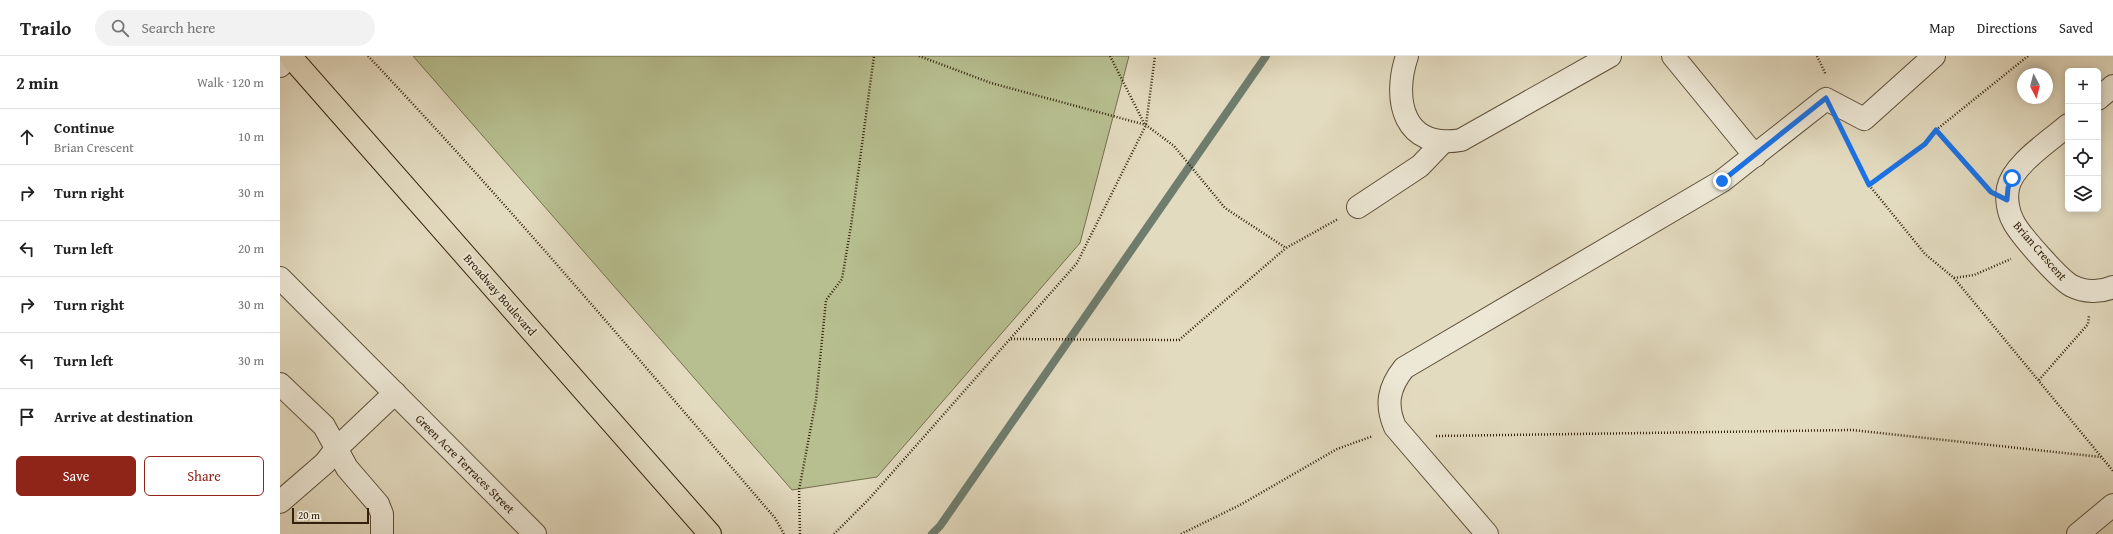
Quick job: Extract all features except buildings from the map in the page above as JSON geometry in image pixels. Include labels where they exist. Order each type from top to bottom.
[{"type":"main road","name":"Broadway Boulevard","points":[[290,56],[710,534]]},
{"type":"street","points":[[280,66],[290,56]]},
{"type":"street","points":[[1407,56],[1401,79],[1400,96],[1405,117],[1420,134],[1443,142],[1461,140],[1610,56]]},
{"type":"street","points":[[1672,56],[1755,156]]},
{"type":"street","points":[[1487,534],[1401,436],[1390,416],[1388,403],[1393,384],[1404,368],[1722,181],[1826,98],[1864,119],[1934,56]]},
{"type":"street","points":[[2101,96],[2113,86]]},
{"type":"street","name":"Brian Crescent","points":[[2065,128],[2018,168],[2008,188],[2007,200],[2012,221],[2064,281],[2081,290],[2090,291],[2113,287]]},
{"type":"street","points":[[1358,207],[1420,166],[1443,142]]},
{"type":"street","name":"Green Acre Terraces Street","points":[[280,278],[535,534]]},
{"type":"street","points":[[280,384],[324,426],[347,468],[378,504],[382,514],[382,534]]},
{"type":"street","points":[[280,502],[325,463],[336,449],[395,393]]},
{"type":"street","points":[[2078,534],[2113,505]]},
{"type":"path","points":[[368,56],[456,150],[574,285],[776,518],[784,534]]},
{"type":"path","points":[[800,534],[799,490],[816,400],[826,300],[842,280],[851,226],[874,56]]},
{"type":"path","points":[[919,56],[991,83],[1146,125],[1174,146],[1225,208],[1286,248]]},
{"type":"path","points":[[1110,56],[1146,125]]},
{"type":"path","points":[[834,534],[869,499],[1077,263],[1146,125],[1155,56]]},
{"type":"path","points":[[1869,185],[1925,144],[1936,130],[2028,56]]},
{"type":"path","points":[[1936,130],[1991,192],[2007,200]]},
{"type":"path","points":[[1843,132],[1869,185],[1925,254],[1954,278],[2113,471]]},
{"type":"path","points":[[1010,339],[1179,340],[1286,248],[1358,207]]},
{"type":"path","points":[[1954,278],[1974,275],[2035,248]]},
{"type":"path","points":[[2039,380],[2088,324],[2090,291]]},
{"type":"path","points":[[1181,534],[1240,504],[1337,449],[1374,435],[1401,436],[1852,430],[2101,457]]},
{"type":"green space","points":[[413,56],[1129,56],[1080,243],[877,477],[792,490]]},
{"type":"waterway","points":[[932,534],[940,526],[1266,56]]},
{"type":"route","points":[[1722,181],[1826,98],[1869,185],[1925,144],[1936,130],[1991,192],[2007,200],[2008,188],[2012,178]]}]
